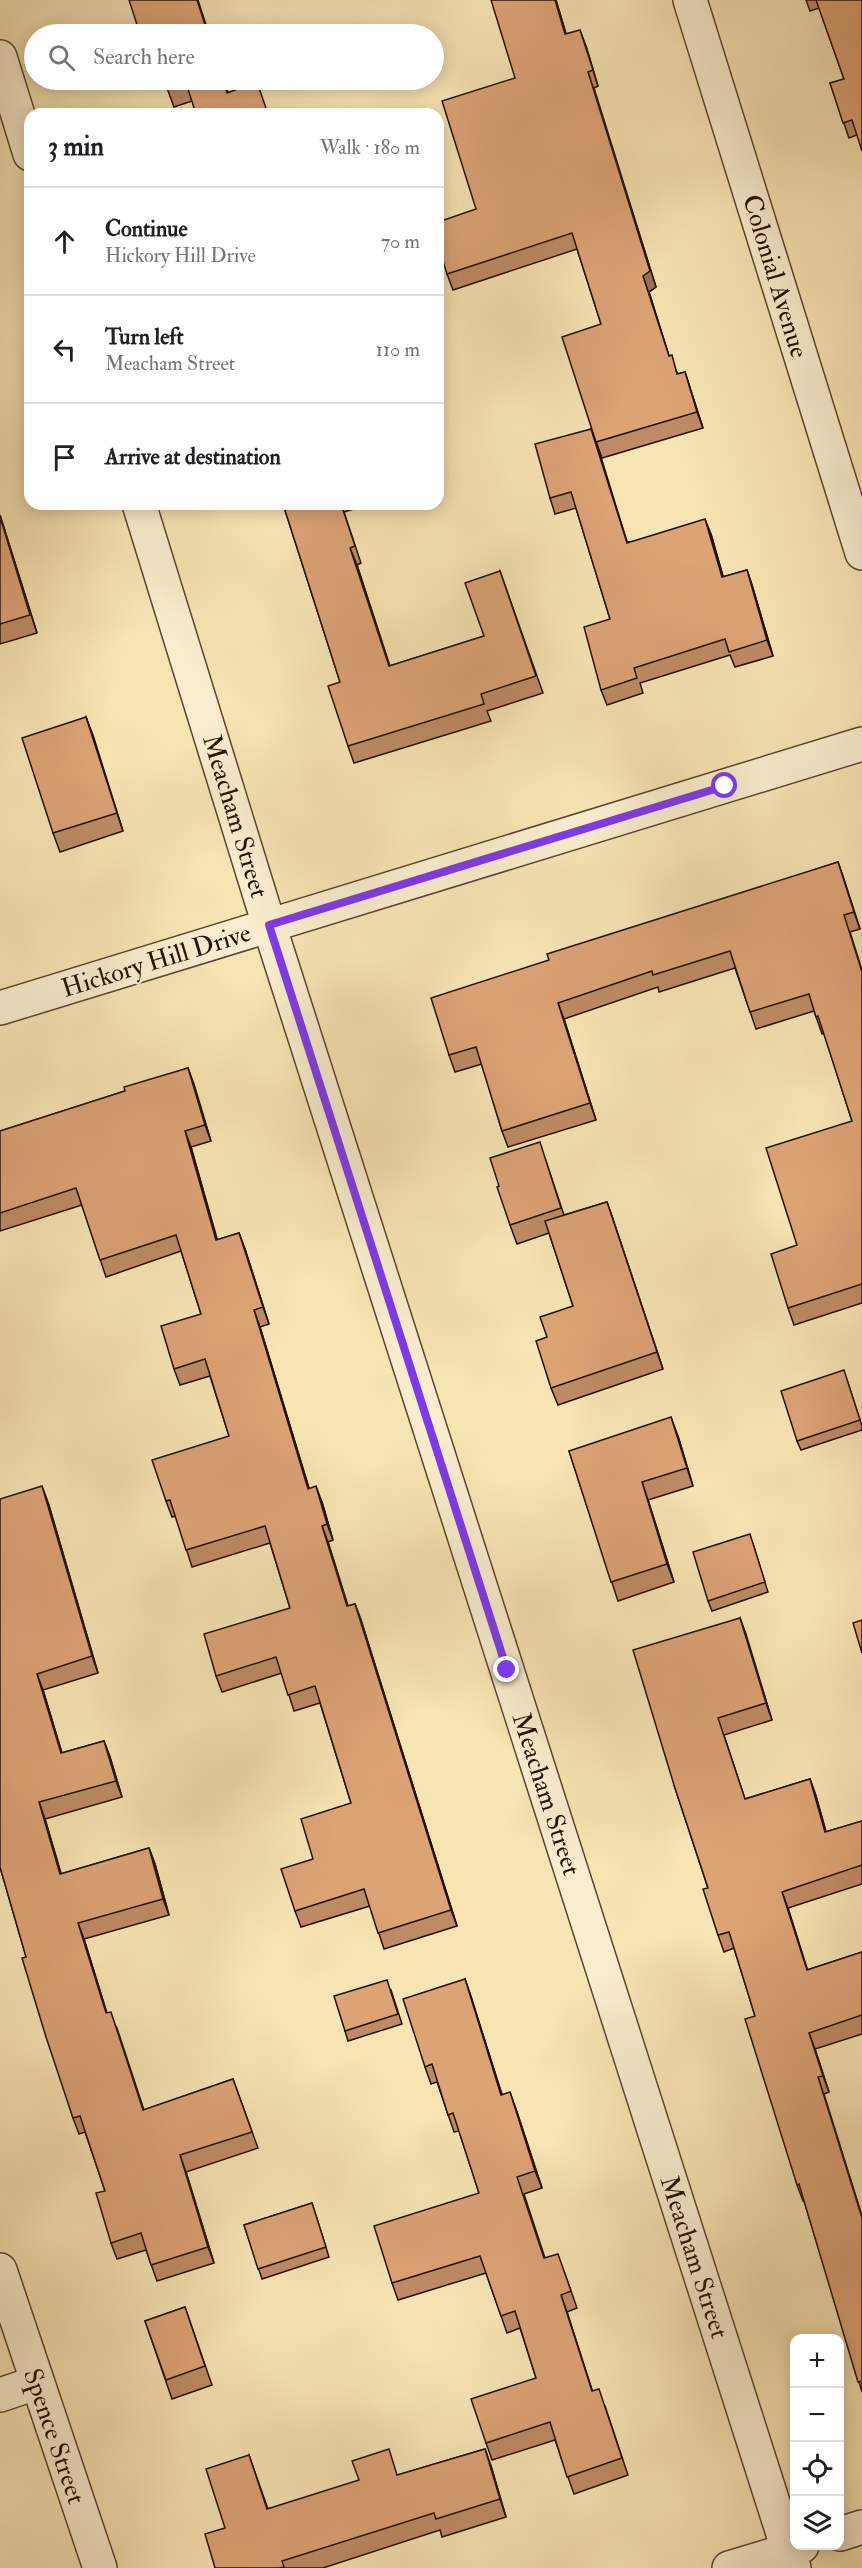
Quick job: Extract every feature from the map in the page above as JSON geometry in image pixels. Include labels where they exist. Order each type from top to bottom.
[{"type":"street","name":"Colonial Avenue","points":[[690,0],[862,553]]},
{"type":"street","points":[[0,57],[24,135]]},
{"type":"street","name":"Meacham Street","points":[[141,510],[269,925],[795,2554]]},
{"type":"street","name":"Hickory Hill Drive","points":[[0,1008],[862,744]]},
{"type":"street","name":"Spence Street","points":[[0,2270],[36,2383],[100,2568]]},
{"type":"street","points":[[0,2395],[36,2383]]},
{"type":"street","points":[[844,2533],[862,2527]]},
{"type":"street","points":[[729,2568],[795,2554]]},
{"type":"building","points":[[129,0],[197,0],[205,24],[137,24]]},
{"type":"building","points":[[491,0],[555,0],[565,34],[580,30],[593,70],[588,72],[650,271],[643,276],[669,356],[672,355],[677,374],[685,372],[697,412],[596,442],[562,337],[601,324],[572,233],[447,274],[444,264],[444,220],[476,209],[442,101],[515,78]]},
{"type":"building","points":[[816,0],[862,0],[862,151],[852,120],[843,123],[830,83],[844,79]]},
{"type":"building","points":[[188,90],[226,90],[227,93],[235,90],[260,90],[266,108],[194,108]]},
{"type":"building","points":[[591,429],[627,543],[705,519],[722,577],[747,570],[767,640],[729,652],[725,639],[634,668],[637,678],[601,690],[584,627],[610,619],[571,492],[550,498],[535,444]]},
{"type":"building","points":[[285,510],[343,510],[355,546],[350,548],[389,666],[484,636],[465,583],[500,571],[536,676],[481,694],[484,704],[348,746],[328,686],[340,682]]},
{"type":"building","points":[[0,517],[30,615],[0,624]]},
{"type":"building","points":[[86,717],[117,813],[53,833],[22,738]]},
{"type":"building","points":[[838,862],[854,912],[844,915],[862,972],[862,1284],[788,1308],[771,1254],[797,1245],[766,1148],[852,1121],[809,994],[750,1012],[730,951],[653,975],[652,971],[558,1003],[590,1103],[502,1131],[476,1047],[449,1055],[431,998],[549,960],[547,954]]},
{"type":"building","points":[[188,1068],[205,1125],[185,1131],[216,1240],[239,1233],[263,1307],[254,1310],[308,1489],[316,1486],[327,1524],[322,1526],[347,1606],[355,1604],[451,1910],[378,1933],[364,1889],[295,1911],[281,1869],[313,1859],[301,1819],[351,1803],[315,1686],[288,1695],[276,1657],[216,1676],[204,1634],[290,1608],[265,1526],[186,1550],[170,1500],[166,1501],[152,1460],[229,1436],[205,1359],[174,1369],[161,1326],[201,1314],[176,1235],[100,1260],[76,1188],[0,1213],[0,1131],[125,1091],[124,1087]]},
{"type":"building","points":[[540,1142],[561,1208],[510,1225],[490,1158]]},
{"type":"building","points":[[607,1202],[657,1352],[551,1388],[536,1341],[547,1337],[540,1317],[573,1306],[545,1221]]},
{"type":"building","points":[[844,1370],[860,1420],[797,1441],[781,1391]]},
{"type":"building","points":[[671,1417],[687,1468],[642,1482],[667,1564],[611,1582],[569,1451]]},
{"type":"building","points":[[42,1486],[92,1656],[37,1674],[61,1753],[104,1741],[116,1781],[39,1802],[60,1874],[149,1848],[163,1899],[78,1923],[106,2013],[111,2012],[143,2110],[233,2079],[252,2132],[180,2155],[208,2247],[151,2265],[141,2233],[111,2243],[96,2193],[105,2191],[80,2116],[73,2118],[46,2037],[22,1958],[26,1957],[0,1867],[0,1499]]},
{"type":"building","points":[[750,1534],[765,1582],[708,1601],[693,1552]]},
{"type":"building","points":[[740,1618],[766,1703],[718,1718],[745,1799],[810,1779],[825,1832],[862,1821],[862,1865],[782,1892],[807,1970],[862,1952],[862,2015],[809,2033],[823,2076],[818,2077],[862,2218],[862,2381],[858,2382],[799,2184],[797,2185],[745,2019],[755,2016],[729,1932],[718,1935],[703,1889],[708,1888],[633,1650]]},
{"type":"building","points":[[862,1620],[862,1653],[853,1623]]},
{"type":"building","points":[[465,1979],[501,2095],[510,2092],[535,2171],[517,2177],[544,2258],[558,2254],[571,2291],[561,2295],[592,2391],[599,2389],[622,2458],[567,2477],[550,2422],[486,2443],[471,2399],[536,2378],[515,2311],[501,2316],[480,2256],[392,2283],[374,2226],[479,2193],[453,2113],[448,2115],[432,2064],[425,2067],[403,1999]]},
{"type":"building","points":[[387,1980],[398,2014],[345,2031],[334,1996]]},
{"type":"building","points":[[312,2203],[326,2247],[258,2269],[244,2225]]},
{"type":"building","points":[[185,2307],[205,2366],[166,2380],[145,2321]]},
{"type":"building","points":[[389,2449],[397,2475],[485,2449],[500,2499],[436,2519],[434,2513],[282,2561],[284,2567],[215,2568],[205,2534],[225,2528],[206,2469],[249,2455],[267,2509],[359,2480],[352,2461]]},
{"type":"route","points":[[507,1670],[269,925],[725,786]]}]
